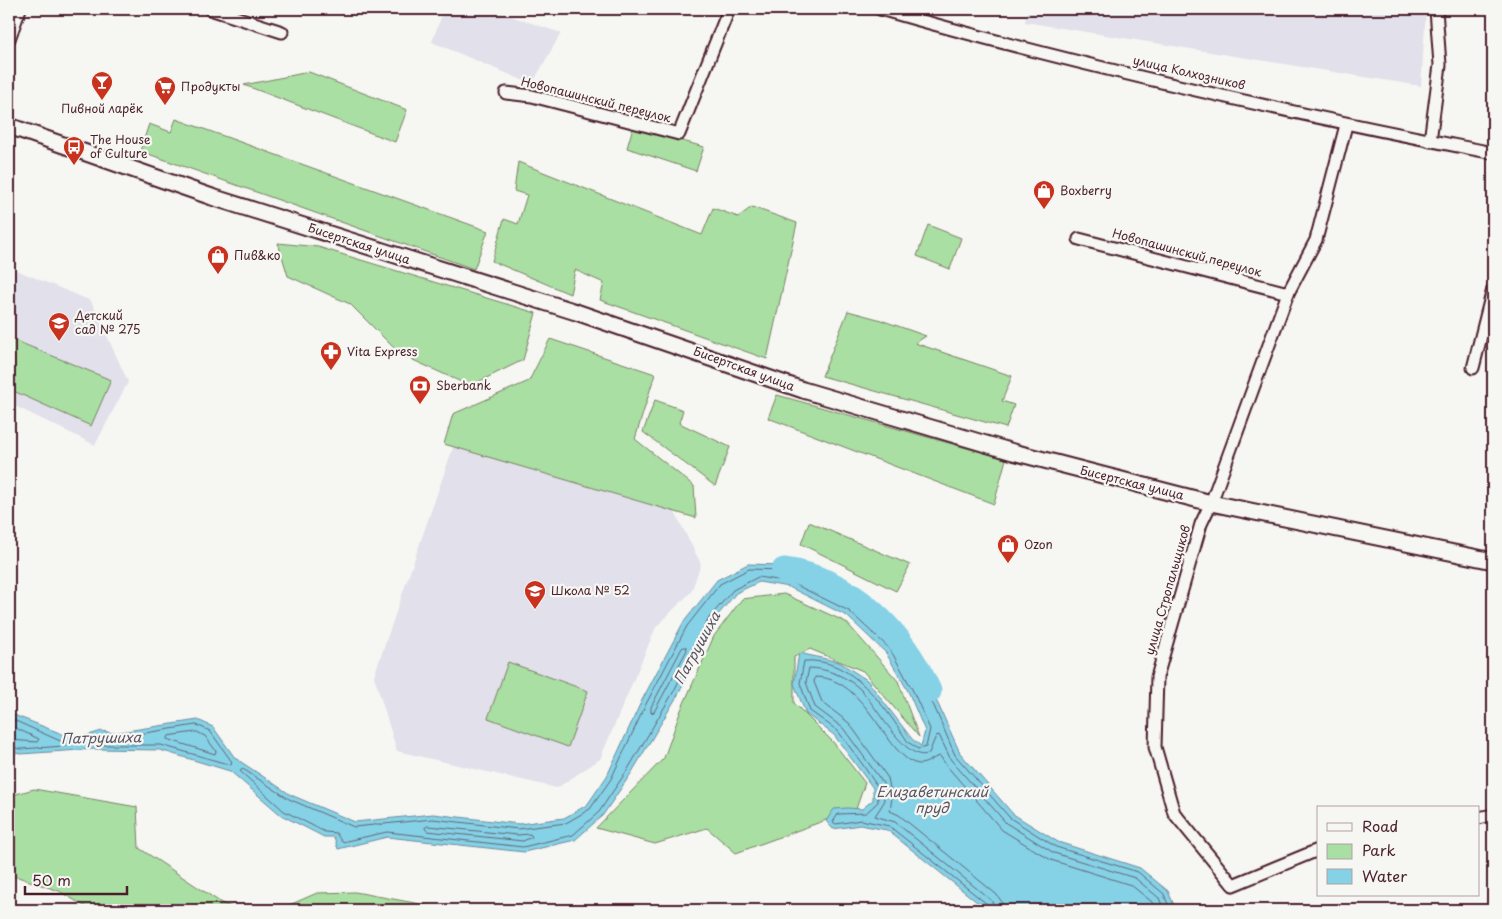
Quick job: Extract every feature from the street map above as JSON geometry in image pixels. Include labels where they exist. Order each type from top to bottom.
[{"type":"main road","name":"Бисертская улица","points":[[9,126],[212,197],[386,254],[576,312],[807,391],[1013,452],[1211,503],[1493,561]]},
{"type":"street","points":[[9,39],[20,9]]},
{"type":"street","points":[[210,9],[282,32]]},
{"type":"street","name":"Новопашинский переулок","points":[[506,93],[532,96],[679,134],[729,9]]},
{"type":"street","name":"улица Колхозников","points":[[880,9],[1069,58],[1346,125],[1493,153]]},
{"type":"street","points":[[1430,141],[1440,65],[1436,9]]},
{"type":"street","name":"улица Стропальщиков","points":[[1317,850],[1233,885],[1174,813],[1155,747],[1157,677],[1201,524],[1211,503],[1288,293],[1316,240],[1346,125]]},
{"type":"street","name":"Новопашинский переулок","points":[[1079,239],[1288,293]]},
{"type":"street","points":[[1474,368],[1493,289]]},
{"type":"street","points":[[1480,818],[1493,815]]},
{"type":"shaded area","points":[[444,9],[489,9],[561,33],[532,84],[432,42]]},
{"type":"shaded area","points":[[1028,9],[1426,9],[1421,86],[1025,22]]},
{"type":"shaded area","name":"Детский сад № 275","points":[[9,267],[91,301],[128,382],[95,445],[9,403]]},
{"type":"shaded area","name":"Школа № 52","points":[[454,445],[664,491],[701,564],[691,592],[656,627],[600,759],[557,788],[397,751],[374,676]]},
{"type":"green space","points":[[309,72],[407,110],[395,142],[244,85]]},
{"type":"green space","points":[[176,119],[488,231],[474,269],[140,151],[149,124],[171,132]]},
{"type":"green space","points":[[633,127],[704,147],[696,171],[627,148]]},
{"type":"green space","points":[[518,162],[702,235],[713,208],[738,217],[752,207],[797,223],[767,359],[600,300],[604,283],[575,270],[570,294],[492,261],[504,219],[518,224],[527,195],[514,191]]},
{"type":"green space","points":[[928,225],[961,238],[950,269],[917,256]]},
{"type":"green space","points":[[278,243],[318,247],[536,313],[523,360],[470,386],[400,354],[350,304],[288,276]]},
{"type":"green space","points":[[848,311],[878,319],[926,336],[915,343],[1012,376],[1002,401],[1014,405],[1006,428],[822,376]]},
{"type":"green space","points":[[9,338],[111,380],[91,426],[9,389]]},
{"type":"green space","points":[[550,339],[655,374],[635,439],[694,486],[696,518],[444,444],[453,414],[529,381]]},
{"type":"green space","points":[[777,395],[1006,459],[994,504],[768,418]]},
{"type":"green space","points":[[655,400],[683,410],[679,423],[730,447],[715,486],[643,432]]},
{"type":"green space","points":[[809,522],[910,565],[896,591],[801,544]]},
{"type":"green space","points":[[784,594],[846,622],[898,681],[919,737],[863,671],[810,649],[794,657],[794,703],[833,742],[865,783],[856,809],[736,853],[707,828],[655,844],[596,828],[664,758],[681,710],[714,636],[742,599]]},
{"type":"green space","points":[[508,662],[588,691],[568,747],[488,718]]},
{"type":"green space","points":[[34,789],[137,807],[139,848],[223,904],[240,910],[91,910],[59,891],[18,877],[9,877],[9,796]]},
{"type":"green space","points":[[355,892],[453,910],[278,910],[317,893]]},
{"type":"water","name":"Елизаветинский пруд","points":[[748,564],[783,565],[843,590],[868,607],[896,637],[921,675],[938,704],[960,753],[1013,814],[1058,842],[1140,868],[1168,891],[1176,910],[987,910],[887,830],[860,825],[833,829],[826,821],[834,809],[862,809],[873,800],[873,788],[834,735],[806,714],[794,684],[799,653],[839,662],[867,680],[912,739],[921,746],[925,731],[908,691],[886,653],[847,616],[789,587],[759,582],[736,593],[713,621],[679,693],[632,772],[603,815],[575,840],[524,852],[387,837],[338,849],[334,837],[324,837],[281,815],[230,771],[160,750],[95,749],[20,754],[9,751],[9,713],[75,739],[102,731],[113,733],[198,720],[213,727],[235,758],[291,795],[355,822],[433,814],[519,824],[564,818],[587,805],[607,776],[641,702],[683,623],[717,580]]},
{"type":"waterway","name":"Патрушиха","points":[[784,570],[808,575],[831,584],[852,596],[871,611],[904,648],[918,669],[929,691]]},
{"type":"place","name":"Пивной ларёк","points":[[102,101]]},
{"type":"place","name":"Продукты","points":[[165,106]]},
{"type":"place","name":"The House of Culture","points":[[74,166]]},
{"type":"place","name":"Boxberry","points":[[1044,210]]},
{"type":"place","name":"Пив&ко","points":[[218,275]]},
{"type":"place","name":"Детский сад № 275","points":[[59,342]]},
{"type":"place","name":"Vita Express","points":[[331,371]]},
{"type":"place","name":"Sberbank","points":[[420,405]]},
{"type":"place","name":"Ozon","points":[[1008,564]]},
{"type":"place","name":"Школа № 52","points":[[535,610]]}]
